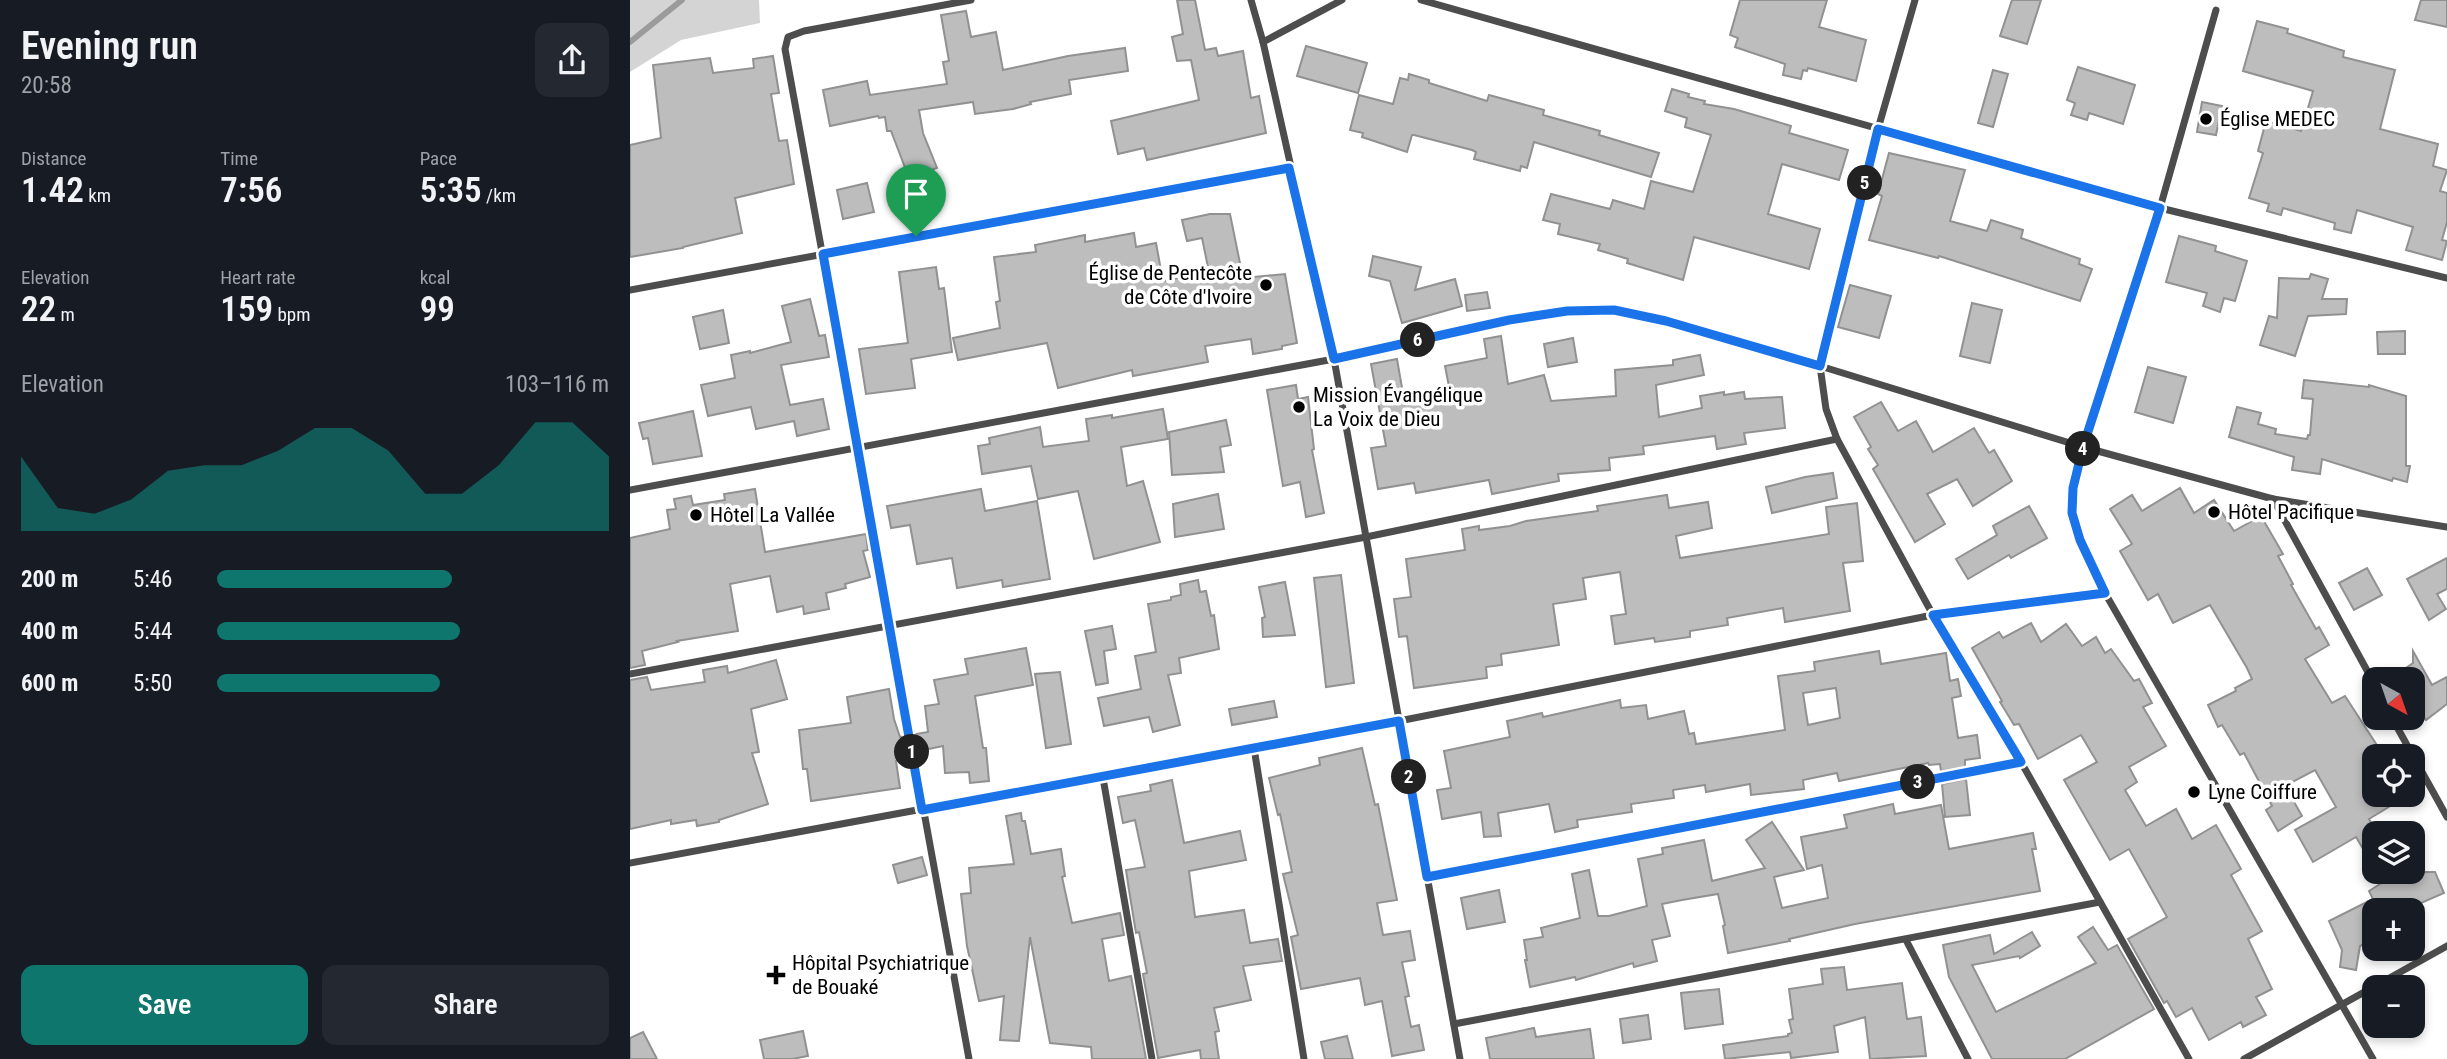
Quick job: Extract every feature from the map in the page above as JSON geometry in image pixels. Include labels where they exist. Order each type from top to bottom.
[{"type":"street","points":[[969,1059],[785,49],[788,37],[804,31],[971,0]]},
{"type":"street","points":[[1251,0],[1263,42],[1289,168],[1334,359],[1460,1059]]},
{"type":"street","points":[[1263,42],[1342,0]]},
{"type":"street","points":[[1420,0],[2160,208],[2447,278]]},
{"type":"street","points":[[1915,0],[1878,129],[1820,366],[1826,409],[1837,439],[1933,615],[2021,762],[2189,1059]]},
{"type":"street","points":[[2217,10],[2160,208],[2083,447],[2073,488],[2072,513],[2080,540],[2105,593],[2373,1059]]},
{"type":"street","points":[[630,290],[1289,168]]},
{"type":"street","points":[[630,490],[1334,359],[1509,320],[1567,311],[1614,310],[1666,321],[2083,447],[2273,499],[2447,527]]},
{"type":"street","points":[[630,674],[1366,537],[1837,439]]},
{"type":"street","points":[[2273,499],[2365,667]]},
{"type":"street","points":[[630,863],[1102,778],[1933,615],[2105,593]]},
{"type":"street","points":[[2399,730],[2447,817]]},
{"type":"street","points":[[1254,748],[1304,1059]]},
{"type":"street","points":[[1427,877],[2021,762]]},
{"type":"street","points":[[1102,778],[1152,1059]]},
{"type":"street","points":[[1454,1024],[2100,902]]},
{"type":"street","points":[[1906,940],[1968,1059]]},
{"type":"street","points":[[2244,1059],[2447,946]]},
{"type":"shaded area","points":[[630,0],[759,0],[760,23],[681,40],[630,72]]},
{"type":"building","points":[[1177,0],[1195,0],[1205,50],[1216,48],[1218,56],[1243,51],[1251,98],[1259,96],[1266,133],[1147,160],[1144,148],[1118,154],[1111,121],[1199,100],[1191,60],[1177,61],[1172,37],[1183,34]]},
{"type":"building","points":[[1740,0],[1827,0],[1819,27],[1866,40],[1856,81],[1808,68],[1807,71],[1803,70],[1801,79],[1783,75],[1785,64],[1735,47],[1738,38],[1730,35]]},
{"type":"building","points":[[2012,0],[2041,0],[2027,44],[2000,36]]},
{"type":"building","points":[[2421,0],[2447,0],[2447,27],[2415,20]]},
{"type":"building","points":[[966,11],[971,37],[996,32],[1003,70],[1068,56],[1125,48],[1128,71],[1069,80],[1071,94],[1030,102],[1031,104],[1013,109],[975,114],[973,102],[919,110],[923,133],[937,168],[909,178],[891,131],[887,131],[885,117],[878,116],[830,126],[823,90],[867,81],[870,95],[947,84],[943,62],[949,61],[941,15]]},
{"type":"building","points":[[2257,21],[2288,29],[2287,33],[2344,51],[2343,57],[2395,70],[2380,129],[2438,144],[2433,166],[2447,170],[2440,191],[2447,193],[2447,222],[2442,240],[2447,241],[2442,260],[2406,250],[2413,227],[2357,210],[2351,233],[2334,229],[2335,223],[2283,208],[2281,215],[2267,211],[2269,204],[2249,198],[2263,153],[2258,151],[2266,121],[2301,131],[2313,91],[2243,71]]},
{"type":"building","points":[[1306,46],[1367,63],[1358,93],[1297,76]]},
{"type":"building","points":[[773,56],[779,93],[771,94],[779,141],[787,140],[794,184],[735,198],[742,233],[683,248],[630,257],[630,145],[661,138],[653,65],[710,58],[713,73],[754,68],[753,59]]},
{"type":"building","points":[[2078,67],[2135,85],[2123,124],[2089,113],[2087,120],[2071,115],[2075,103],[2067,100]]},
{"type":"building","points":[[1993,70],[2008,74],[1993,127],[1978,123]]},
{"type":"building","points":[[1409,74],[1487,101],[1489,95],[1544,110],[1543,115],[1600,131],[1599,135],[1659,153],[1651,177],[1534,142],[1527,168],[1521,166],[1520,171],[1474,159],[1476,152],[1472,150],[1414,135],[1407,152],[1362,137],[1363,133],[1350,130],[1359,95],[1393,104],[1400,78],[1408,80]]},
{"type":"building","points":[[1672,89],[1705,101],[1704,104],[1734,109],[1791,126],[1789,133],[1848,150],[1839,180],[1782,164],[1768,214],[1820,229],[1809,269],[1694,237],[1683,280],[1627,263],[1628,259],[1598,250],[1600,244],[1558,234],[1560,224],[1543,220],[1551,194],[1610,209],[1613,200],[1644,209],[1651,181],[1693,192],[1711,135],[1685,127],[1687,118],[1665,111]]},
{"type":"building","points":[[2202,102],[2222,106],[2216,135],[2197,132]]},
{"type":"building","points":[[1889,153],[1965,170],[1950,221],[1987,231],[1991,220],[2023,230],[2021,238],[2080,259],[2079,264],[2092,269],[2080,301],[1939,256],[1938,258],[1869,240],[1882,196],[1878,194]]},
{"type":"building","points":[[867,183],[874,212],[843,219],[837,190]]},
{"type":"building","points":[[1210,214],[1230,214],[1243,278],[1285,274],[1297,343],[1282,346],[1282,349],[1253,354],[1251,339],[1205,346],[1208,362],[1133,376],[1132,370],[1058,388],[1047,343],[958,360],[953,338],[1000,328],[996,302],[1000,301],[994,257],[1036,252],[1035,245],[1085,235],[1085,242],[1134,233],[1136,247],[1156,243],[1163,281],[1209,272],[1202,238],[1187,241],[1182,220]]},
{"type":"building","points":[[2179,236],[2216,246],[2215,251],[2247,261],[2235,301],[2224,298],[2220,312],[2203,306],[2207,293],[2166,282]]},
{"type":"building","points":[[1373,256],[1421,267],[1415,290],[1455,279],[1462,306],[1402,323],[1390,281],[1369,276]]},
{"type":"building","points":[[936,267],[939,289],[944,288],[952,352],[911,359],[915,388],[866,394],[859,349],[908,343],[899,272]]},
{"type":"building","points":[[2311,274],[2328,279],[2322,299],[2347,299],[2346,314],[2308,316],[2295,356],[2260,345],[2269,316],[2277,318],[2279,278],[2309,279]]},
{"type":"building","points":[[1850,285],[1891,296],[1879,338],[1838,327]]},
{"type":"building","points":[[1487,292],[1490,308],[1467,311],[1465,295]]},
{"type":"building","points":[[810,299],[819,336],[825,335],[829,357],[781,365],[790,405],[823,399],[829,429],[797,436],[794,421],[756,429],[751,407],[708,416],[701,385],[735,378],[731,355],[791,342],[782,306]]},
{"type":"building","points":[[1972,303],[2002,310],[1990,363],[1960,356]]},
{"type":"building","points":[[723,310],[729,343],[700,349],[693,317]]},
{"type":"building","points":[[2405,331],[2405,354],[2378,354],[2377,332]]},
{"type":"building","points":[[1501,336],[1508,384],[1544,375],[1551,401],[1616,396],[1615,370],[1673,365],[1673,360],[1700,355],[1704,375],[1656,385],[1659,417],[1702,408],[1700,396],[1744,392],[1745,399],[1782,397],[1785,428],[1744,433],[1746,444],[1717,449],[1715,436],[1643,446],[1644,454],[1609,458],[1610,470],[1558,474],[1559,481],[1492,494],[1489,480],[1416,493],[1414,483],[1378,489],[1371,448],[1386,446],[1371,364],[1397,359],[1405,405],[1451,397],[1445,366],[1487,358],[1484,339]]},
{"type":"building","points":[[1573,338],[1577,362],[1548,367],[1544,344]]},
{"type":"building","points":[[2148,367],[2186,377],[2173,423],[2135,412]]},
{"type":"building","points":[[2304,380],[2369,385],[2406,396],[2406,466],[2410,466],[2407,482],[2393,478],[2392,481],[2322,459],[2320,474],[2292,470],[2294,457],[2229,437],[2237,407],[2261,413],[2258,424],[2276,429],[2275,434],[2307,439],[2310,435],[2313,399],[2302,398]]},
{"type":"building","points":[[1296,385],[1298,399],[1308,397],[1312,450],[1324,513],[1306,517],[1300,482],[1283,486],[1267,390]]},
{"type":"building","points":[[1881,402],[1898,431],[1916,421],[1933,452],[1974,428],[1989,453],[1994,450],[2012,481],[1973,506],[1957,479],[1927,494],[1945,524],[1915,542],[1873,469],[1878,465],[1854,417]]},
{"type":"building","points":[[1163,409],[1168,439],[1121,447],[1127,486],[1143,481],[1160,542],[1094,559],[1078,491],[1038,499],[1031,466],[982,474],[978,446],[990,444],[989,438],[1040,427],[1043,447],[1089,441],[1086,419],[1112,415],[1112,418]]},
{"type":"building","points":[[693,411],[702,456],[653,464],[648,438],[643,439],[639,423]]},
{"type":"building","points":[[1226,420],[1231,445],[1220,447],[1224,472],[1172,475],[1169,432]]},
{"type":"building","points":[[1833,473],[1837,498],[1772,513],[1766,487]]},
{"type":"building","points":[[2180,488],[2194,513],[2214,500],[2234,531],[2261,516],[2283,554],[2278,556],[2293,584],[2291,585],[2316,629],[2319,627],[2329,645],[2305,659],[2332,703],[2345,696],[2362,722],[2362,730],[2367,730],[2376,744],[2362,744],[2362,807],[2389,807],[2369,819],[2370,821],[2362,821],[2362,847],[2356,837],[2313,862],[2295,830],[2336,807],[2315,770],[2285,786],[2302,816],[2278,831],[2266,810],[2272,806],[2244,753],[2240,755],[2222,725],[2218,727],[2208,705],[2236,691],[2235,688],[2252,679],[2247,668],[2210,605],[2173,623],[2158,594],[2148,600],[2120,551],[2132,544],[2110,509],[2132,495],[2142,511]]},
{"type":"building","points":[[755,489],[765,552],[866,534],[868,550],[863,551],[870,577],[845,584],[846,588],[826,593],[829,609],[804,614],[803,606],[777,612],[770,576],[730,584],[738,631],[677,641],[642,651],[645,665],[630,668],[630,538],[670,529],[667,510],[676,509],[674,499],[691,496],[693,505],[725,500],[724,494]]},
{"type":"building","points":[[981,489],[985,511],[1037,501],[1050,579],[1003,587],[1002,580],[957,588],[952,558],[917,564],[910,525],[891,528],[887,506]]},
{"type":"building","points":[[1218,494],[1224,529],[1175,537],[1173,504]]},
{"type":"building","points":[[1667,495],[1669,508],[1708,502],[1712,528],[1676,536],[1680,558],[1829,534],[1826,507],[1857,503],[1863,561],[1843,563],[1850,611],[1785,622],[1783,608],[1727,618],[1728,625],[1690,631],[1690,637],[1655,642],[1654,638],[1615,644],[1611,616],[1626,614],[1620,572],[1583,578],[1586,599],[1553,604],[1559,645],[1501,654],[1502,665],[1486,667],[1487,678],[1414,688],[1407,636],[1399,637],[1394,599],[1411,597],[1406,559],[1465,550],[1462,529],[1510,526],[1526,521],[1598,511],[1597,506]]},
{"type":"building","points":[[2029,506],[2047,538],[2011,558],[2009,555],[1968,579],[1956,559],[1997,535],[1993,526]]},
{"type":"building","points":[[2447,558],[2447,589],[2437,594],[2446,609],[2429,620],[2407,579]]},
{"type":"building","points":[[2367,568],[2382,595],[2354,610],[2339,583]]},
{"type":"building","points":[[1341,575],[1354,683],[1326,687],[1314,578]]},
{"type":"building","points":[[1198,580],[1200,592],[1206,591],[1211,616],[1214,615],[1219,649],[1179,658],[1181,673],[1168,675],[1180,725],[1153,732],[1149,717],[1104,726],[1098,698],[1141,689],[1135,656],[1156,652],[1148,604],[1171,600],[1171,597],[1181,595],[1180,584]]},
{"type":"building","points":[[1285,582],[1295,635],[1263,637],[1262,618],[1265,617],[1259,587]]},
{"type":"building","points":[[2031,623],[2041,642],[2066,624],[2082,646],[2096,637],[2105,653],[2111,649],[2134,681],[2139,679],[2152,703],[2143,707],[2166,746],[2129,767],[2137,782],[2125,790],[2146,826],[2176,809],[2192,839],[2216,825],[2241,869],[2231,875],[2262,931],[2248,939],[2272,989],[2256,997],[2266,1015],[2243,1027],[2241,1022],[2209,1040],[2192,1008],[2176,1017],[2167,1001],[2164,1003],[2128,939],[2167,917],[2129,849],[2110,860],[2064,780],[2097,762],[2081,735],[2038,759],[2019,724],[2014,725],[2000,702],[2002,701],[1972,648],[1999,632],[2003,638]]},
{"type":"building","points":[[1112,626],[1116,649],[1104,651],[1108,683],[1096,685],[1085,631]]},
{"type":"building","points":[[1026,648],[1033,685],[975,696],[983,748],[986,748],[989,781],[970,783],[969,772],[945,773],[943,746],[919,751],[916,734],[928,732],[925,706],[939,704],[934,680],[968,674],[965,659]]},
{"type":"building","points":[[1879,651],[1881,664],[1946,653],[1950,681],[1958,679],[1961,696],[1952,698],[1958,738],[1977,735],[1980,758],[1965,760],[1965,767],[1941,771],[1940,764],[1928,763],[1839,781],[1837,773],[1803,780],[1804,789],[1751,795],[1750,784],[1706,792],[1705,785],[1673,790],[1674,798],[1631,804],[1632,812],[1577,820],[1578,827],[1555,832],[1549,804],[1498,813],[1501,836],[1484,837],[1481,812],[1442,819],[1437,790],[1451,788],[1444,751],[1510,737],[1507,721],[1542,713],[1543,717],[1620,700],[1621,708],[1646,705],[1648,719],[1684,711],[1689,734],[1694,733],[1696,744],[1785,730],[1778,676],[1815,671],[1814,662]],"holes":[[[1836,688],[1840,718],[1808,725],[1803,693]]]},
{"type":"building","points":[[2413,651],[2422,667],[2407,667],[2413,663]]},
{"type":"building","points":[[776,660],[787,699],[751,709],[759,752],[752,753],[768,804],[719,822],[697,826],[696,820],[671,824],[671,820],[630,829],[630,680],[647,677],[651,690],[705,682],[703,670],[727,666],[728,673]]},
{"type":"building","points":[[1060,672],[1071,744],[1046,748],[1035,674]]},
{"type":"building","points":[[2426,674],[2432,685],[2447,677],[2447,704],[2426,720]]},
{"type":"building","points":[[889,689],[894,719],[900,737],[904,736],[907,753],[903,754],[904,759],[896,761],[900,788],[811,801],[807,769],[803,769],[799,730],[851,723],[847,697]]},
{"type":"building","points":[[1274,701],[1277,717],[1232,725],[1229,709]]},
{"type":"building","points":[[1362,748],[1375,805],[1378,804],[1397,900],[1377,903],[1383,935],[1410,931],[1415,960],[1402,962],[1409,996],[1405,997],[1411,1027],[1419,1025],[1424,1050],[1392,1056],[1382,1001],[1365,1005],[1360,978],[1301,989],[1291,937],[1298,935],[1283,874],[1292,872],[1280,814],[1278,815],[1269,778],[1320,765],[1319,758]]},
{"type":"building","points":[[1966,779],[1970,815],[1945,817],[1942,784]]},
{"type":"building","points":[[1172,780],[1184,843],[1240,831],[1246,860],[1189,871],[1195,917],[1244,910],[1250,943],[1278,939],[1282,961],[1243,966],[1251,1000],[1214,1008],[1219,1031],[1215,1032],[1219,1059],[1201,1059],[1200,1050],[1158,1058],[1143,974],[1147,973],[1139,932],[1136,933],[1126,870],[1145,867],[1135,820],[1123,823],[1118,797],[1151,791],[1150,785]]},
{"type":"building","points":[[1893,804],[1895,814],[1941,805],[1949,849],[2033,833],[2036,849],[2032,849],[2040,891],[1855,924],[1789,939],[1790,941],[1728,953],[1718,894],[1682,900],[1662,904],[1670,936],[1652,940],[1657,961],[1634,967],[1633,963],[1576,980],[1575,977],[1530,987],[1524,940],[1543,937],[1541,928],[1580,918],[1572,874],[1589,870],[1598,916],[1609,916],[1647,906],[1638,859],[1663,854],[1662,848],[1704,840],[1712,881],[1765,868],[1746,840],[1772,822],[1804,870],[1774,877],[1782,908],[1828,898],[1822,865],[1807,869],[1801,837],[1847,828],[1844,815]]},
{"type":"building","points":[[1021,813],[1031,854],[1061,849],[1065,876],[1062,877],[1072,923],[1120,913],[1124,935],[1102,939],[1109,981],[1131,976],[1146,1059],[1092,1059],[1091,1047],[1050,1043],[1030,937],[1019,1041],[1000,1040],[1004,996],[979,1001],[967,946],[961,894],[971,893],[969,868],[1014,864],[1006,816]]},
{"type":"building","points":[[922,857],[927,875],[898,883],[893,865]]},
{"type":"building","points":[[2425,872],[2435,872],[2444,893],[2425,901],[2425,898],[2372,898],[2369,891],[2380,884],[2425,884]]},
{"type":"building","points":[[1499,890],[1505,922],[1467,929],[1461,898]]},
{"type":"building","points":[[2362,904],[2362,945],[2356,970],[2340,967],[2342,950],[2329,921]]},
{"type":"building","points":[[2093,927],[2108,950],[2117,945],[2154,1009],[2065,1059],[1992,1059],[1949,977],[1943,945],[1990,935],[1994,954],[2032,932],[2040,946],[2020,958],[2019,956],[1972,965],[1996,1012],[2096,963],[2078,937]]},
{"type":"building","points":[[1844,967],[1847,990],[1902,983],[1907,1019],[1921,1017],[1926,1056],[1870,1059],[1865,1017],[1834,1026],[1838,1052],[1791,1058],[1790,1052],[1725,1059],[1723,1045],[1788,1036],[1792,1033],[1789,1020],[1793,1019],[1789,989],[1823,984],[1821,969]]},
{"type":"building","points":[[1719,989],[1723,1024],[1685,1029],[1681,993]]},
{"type":"building","points":[[1648,1015],[1651,1039],[1623,1043],[1620,1019]]},
{"type":"building","points":[[1534,1028],[1536,1037],[1590,1029],[1594,1059],[1490,1059],[1486,1038]]},
{"type":"building","points":[[803,1031],[808,1056],[764,1059],[760,1040]]},
{"type":"building","points":[[643,1032],[657,1059],[630,1059],[630,1038]]},
{"type":"building","points":[[1347,1036],[1353,1059],[1325,1059],[1321,1042]]},
{"type":"waterway","points":[[630,42],[682,0]]},
{"type":"place","name":"Église MEDEC","points":[[2206,119]]},
{"type":"place","name":"Église de Pentecôte de Côte d'Ivoire","points":[[1266,285]]},
{"type":"place","name":"Mission Évangélique La Voix de Dieu","points":[[1299,407]]},
{"type":"place","name":"Hôtel Pacifique","points":[[2214,512]]},
{"type":"place","name":"Hôtel La Vallée","points":[[696,515]]},
{"type":"place","name":"Lyne Coiffure","points":[[2194,792]]},
{"type":"place","name":"Hôpital Psychiatrique de Bouaké","points":[[776,975]]},
{"type":"route","points":[[1878,129],[2160,208],[2083,447],[2073,488],[2072,513],[2080,540],[2105,593],[1933,615],[2021,762],[1427,877],[1399,721],[922,810],[823,254],[916,236],[1289,168],[1334,359],[1509,320],[1567,311],[1614,310],[1666,321],[1820,366],[1878,129]]}]
